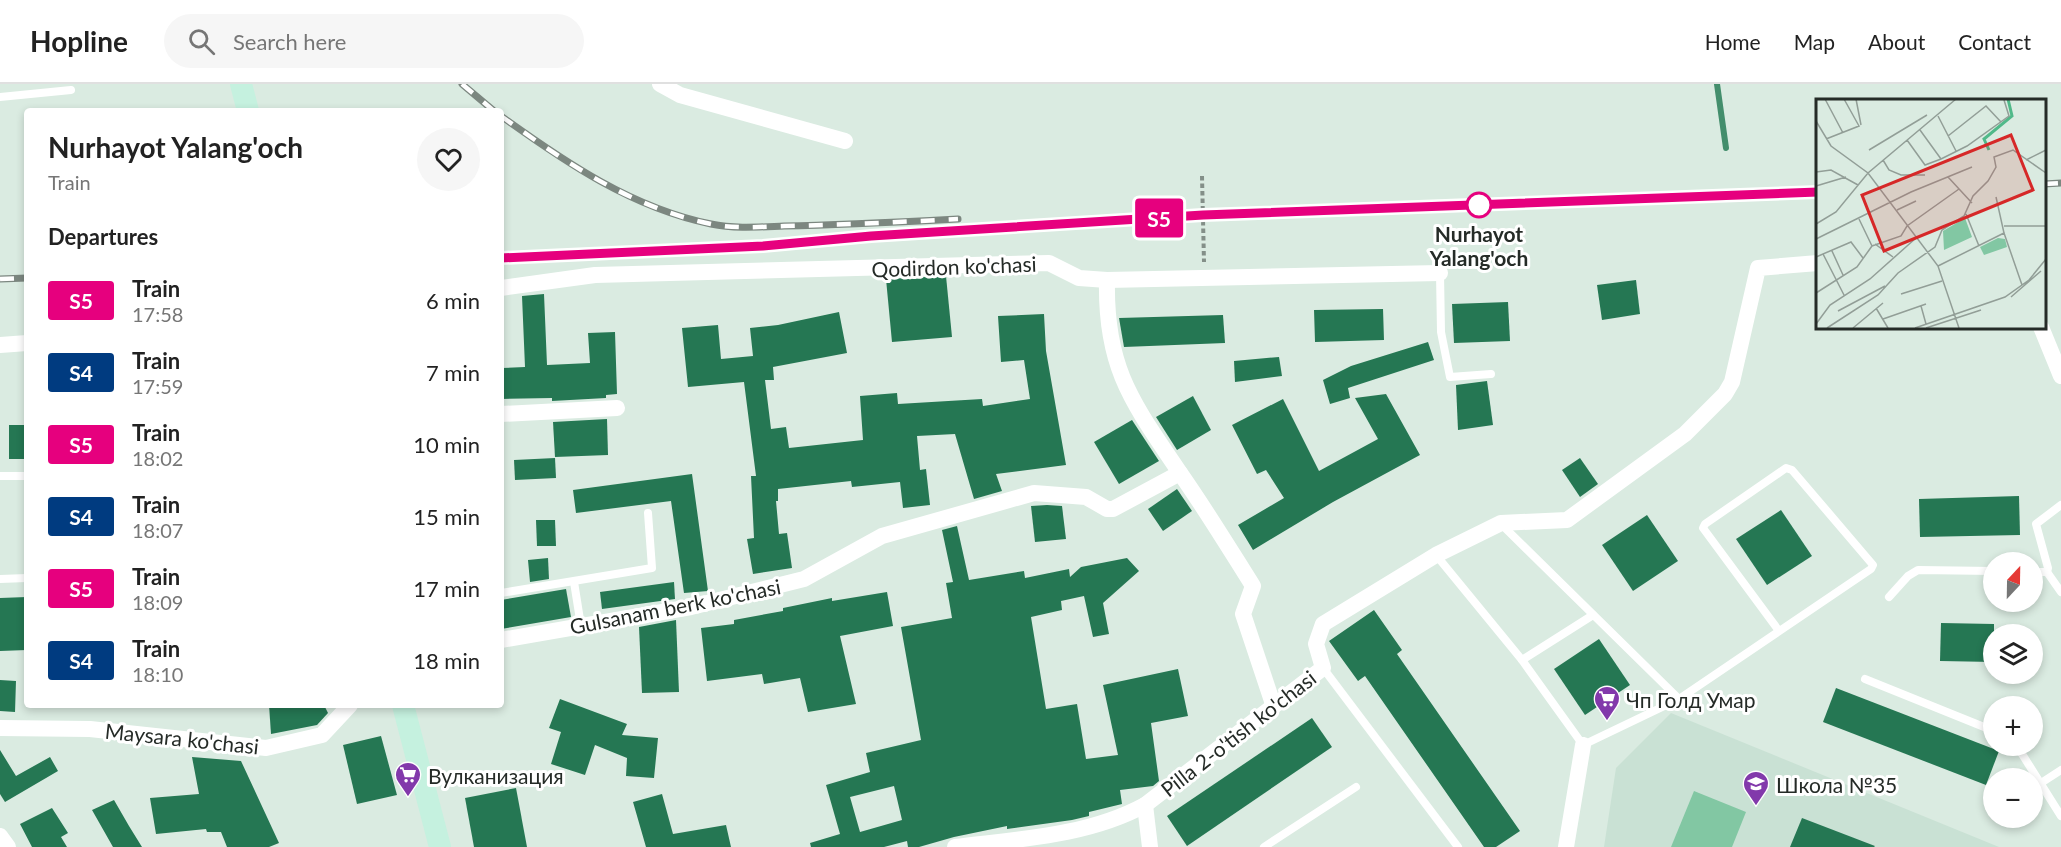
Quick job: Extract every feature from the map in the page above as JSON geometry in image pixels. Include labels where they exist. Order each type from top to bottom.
[{"type":"main road","points":[[241,84],[247,108]]},
{"type":"main road","points":[[404,708],[440,847]]},
{"type":"street","points":[[660,84],[680,95],[845,141]]},
{"type":"street","name":"Qodirdon ko'chasi","points":[[504,288],[596,275],[1049,263],[1079,278],[1107,280],[1440,273]]},
{"type":"street","name":"Pilla 2-o'tish ko'chasi","points":[[955,847],[1042,836],[1118,820],[1145,805],[1273,704],[1323,668],[1316,644],[1323,624],[1436,555],[1501,523],[1567,520],[1685,434],[1725,394],[1732,382],[1758,268],[1816,263]]},
{"type":"street","points":[[1107,280],[1108,326],[1132,402],[1252,586],[1243,614],[1273,704]]},
{"type":"street","points":[[2041,328],[2061,376]]},
{"type":"street","points":[[0,345],[24,344]]},
{"type":"street","points":[[504,414],[617,408]]},
{"type":"street","name":"Gulsanam berk ko'chasi","points":[[504,639],[691,607],[804,579],[882,536],[1006,499],[1034,493],[1086,497],[1107,509],[1113,509],[1180,473]]},
{"type":"street","name":"Maysara ko'chasi","points":[[0,729],[90,729],[266,748],[322,735],[347,708]]},
{"type":"street","points":[[1566,847],[1583,745]]},
{"type":"street","points":[[1145,805],[1150,847]]},
{"type":"street","points":[[0,836],[8,847]]},
{"type":"lane","points":[[0,97],[71,90]]},
{"type":"lane","points":[[1440,273],[1441,332],[1450,377],[1491,374]]},
{"type":"lane","points":[[1436,555],[1522,660],[1583,745],[1679,699],[1871,569],[1872,565],[1792,470],[1786,468],[1714,517],[1703,528],[1779,631]]},
{"type":"lane","points":[[0,476],[24,476]]},
{"type":"lane","points":[[2061,505],[2036,524],[2048,568],[2047,572],[2061,592]]},
{"type":"lane","points":[[504,593],[652,568],[648,513]]},
{"type":"lane","points":[[1501,523],[1679,699]]},
{"type":"lane","points":[[1889,597],[1908,576],[1918,570],[1983,571]]},
{"type":"lane","points":[[0,579],[24,578]]},
{"type":"lane","points":[[574,582],[581,626]]},
{"type":"lane","points":[[1522,660],[1593,615]]},
{"type":"lane","points":[[1323,668],[1458,847]]},
{"type":"lane","points":[[1865,679],[1983,727]]},
{"type":"lane","points":[[2043,782],[2061,770]]},
{"type":"lane","points":[[2043,786],[2061,816]]},
{"type":"lane","points":[[1264,847],[1356,787]]},
{"type":"path","points":[[1202,176],[1205,278]]},
{"type":"shaded area","name":"Школа №35","points":[[1671,713],[1999,847],[1604,847],[1616,768]]},
{"type":"green space","points":[[1694,791],[1746,812],[1732,847],[1671,847]]},
{"type":"building","points":[[946,276],[952,337],[892,342],[886,279]]},
{"type":"building","points":[[1636,280],[1640,314],[1602,320],[1597,285]]},
{"type":"building","points":[[544,294],[547,365],[590,363],[588,333],[615,332],[617,394],[606,395],[606,398],[552,401],[552,398],[504,399],[504,368],[525,367],[522,296]]},
{"type":"building","points":[[1508,302],[1510,341],[1454,343],[1452,304]]},
{"type":"building","points":[[1383,309],[1384,340],[1315,342],[1314,310]]},
{"type":"building","points":[[839,312],[847,353],[773,367],[774,380],[765,380],[771,429],[786,427],[789,448],[863,440],[860,396],[897,393],[898,404],[982,399],[983,406],[1030,399],[1024,360],[1001,362],[998,316],[1044,314],[1046,351],[1066,465],[996,474],[1002,491],[974,499],[955,434],[917,436],[920,470],[926,469],[930,505],[903,508],[900,482],[852,487],[851,481],[778,489],[778,501],[776,501],[779,534],[787,533],[792,568],[753,574],[747,539],[754,538],[751,476],[756,476],[744,382],[688,387],[682,328],[718,325],[721,359],[753,356],[750,328],[778,325]]},
{"type":"building","points":[[1223,315],[1225,343],[1124,347],[1119,318]]},
{"type":"building","points":[[1428,342],[1434,360],[1348,388],[1350,398],[1330,404],[1323,380],[1351,366]]},
{"type":"building","points":[[1279,357],[1282,376],[1235,382],[1234,361]]},
{"type":"building","points":[[1487,381],[1493,425],[1458,430],[1456,385]]},
{"type":"building","points":[[1386,394],[1420,455],[1333,502],[1253,550],[1238,525],[1284,498],[1266,470],[1257,474],[1232,425],[1283,399],[1319,471],[1378,439],[1355,398]]},
{"type":"building","points":[[1193,396],[1211,430],[1177,450],[1156,417]]},
{"type":"building","points":[[607,419],[608,455],[555,457],[553,422]]},
{"type":"building","points":[[1132,420],[1159,461],[1119,484],[1094,442]]},
{"type":"building","points":[[9,425],[24,425],[24,459],[9,459]]},
{"type":"building","points":[[555,458],[556,478],[515,480],[514,460]]},
{"type":"building","points":[[1580,458],[1598,484],[1580,497],[1562,470]]},
{"type":"building","points":[[692,474],[708,591],[684,593],[671,501],[576,513],[573,490]]},
{"type":"building","points":[[1177,489],[1192,511],[1163,531],[1148,509]]},
{"type":"building","points":[[2019,496],[2020,535],[1920,537],[1919,499]]},
{"type":"building","points":[[1031,506],[1062,506],[1066,539],[1035,542]]},
{"type":"building","points":[[1781,510],[1812,556],[1767,585],[1736,539]]},
{"type":"building","points":[[1647,515],[1678,561],[1633,591],[1602,545]]},
{"type":"building","points":[[536,520],[555,520],[556,546],[537,546]]},
{"type":"building","points":[[957,526],[969,580],[1024,571],[1025,578],[1069,569],[1070,577],[1081,567],[1127,558],[1139,571],[1103,603],[1109,634],[1093,637],[1084,596],[1061,601],[1062,610],[1031,617],[1046,709],[1077,704],[1086,759],[1118,755],[1103,685],[1178,669],[1188,716],[1151,723],[1159,781],[1153,786],[1120,790],[1122,804],[1089,812],[1089,816],[1007,829],[1007,826],[919,847],[908,847],[907,841],[884,847],[811,847],[810,843],[840,834],[826,785],[870,772],[866,753],[921,740],[901,627],[952,618],[946,583],[953,582],[942,530]],"holes":[[[894,786],[902,820],[860,832],[850,797]]]},
{"type":"building","points":[[548,558],[549,579],[530,582],[528,560]]},
{"type":"building","points":[[674,582],[675,599],[602,609],[600,592]]},
{"type":"building","points":[[566,589],[571,617],[504,628],[504,599]]},
{"type":"building","points":[[887,592],[893,626],[840,636],[856,704],[808,712],[800,678],[764,684],[762,674],[707,681],[701,628],[734,624],[734,620],[783,611],[783,608],[832,598],[832,601]]},
{"type":"building","points":[[24,597],[24,650],[0,651],[0,598]]},
{"type":"building","points":[[1374,610],[1402,650],[1397,654],[1520,831],[1496,847],[1484,847],[1365,676],[1358,681],[1329,641]]},
{"type":"building","points":[[676,620],[679,692],[642,693],[639,627]]},
{"type":"building","points":[[1941,623],[1994,624],[1983,624],[1983,662],[1940,661]]},
{"type":"building","points":[[1599,639],[1630,685],[1585,715],[1554,669]]},
{"type":"building","points":[[0,680],[16,681],[15,712],[0,711]]},
{"type":"building","points":[[1836,688],[1983,745],[1983,756],[1997,756],[1992,768],[1983,768],[1983,784],[1823,722]]},
{"type":"building","points":[[560,699],[627,724],[622,735],[658,738],[654,778],[626,776],[627,758],[595,745],[585,775],[551,764],[561,732],[549,728]]},
{"type":"building","points":[[269,708],[326,708],[328,713],[317,725],[271,734]]},
{"type":"building","points":[[1312,718],[1332,747],[1187,846],[1167,816]]},
{"type":"building","points":[[381,736],[397,795],[357,804],[343,745]]},
{"type":"building","points":[[0,750],[16,776],[50,757],[58,771],[5,802],[0,794]]},
{"type":"building","points":[[192,757],[241,761],[279,843],[269,847],[227,847],[221,832],[207,832],[206,829],[156,834],[150,798],[199,794]]},
{"type":"building","points":[[516,788],[527,847],[474,847],[465,798]]},
{"type":"building","points":[[662,794],[673,834],[726,825],[731,847],[646,847],[633,802]]},
{"type":"building","points":[[114,800],[142,847],[113,847],[92,810]]},
{"type":"building","points":[[52,808],[68,833],[61,837],[67,847],[32,847],[20,824]]},
{"type":"building","points":[[1802,818],[1875,846],[1790,847]]},
{"type":"waterway","points":[[1717,84],[1726,148]]},
{"type":"railway","points":[[462,84],[490,108]]},
{"type":"railway","points":[[504,118],[575,166],[627,195],[682,217],[711,224],[756,227],[958,219]]},
{"type":"railway","points":[[2046,184],[2061,183]]},
{"type":"railway","points":[[504,258],[763,246],[871,236],[1203,215],[1816,192]]},
{"type":"railway","points":[[0,279],[24,278]]},
{"type":"train","name":"S5","points":[[504,258],[763,246],[871,236],[1203,215],[1816,192]]},
{"type":"place","name":"Nurhayot Yalang'och","points":[[1479,205]]},
{"type":"place","name":"Чп Голд Умар","points":[[1607,722]]},
{"type":"place","name":"Вулканизация","points":[[408,798]]},
{"type":"place","name":"Школа №35","points":[[1756,807]]}]
